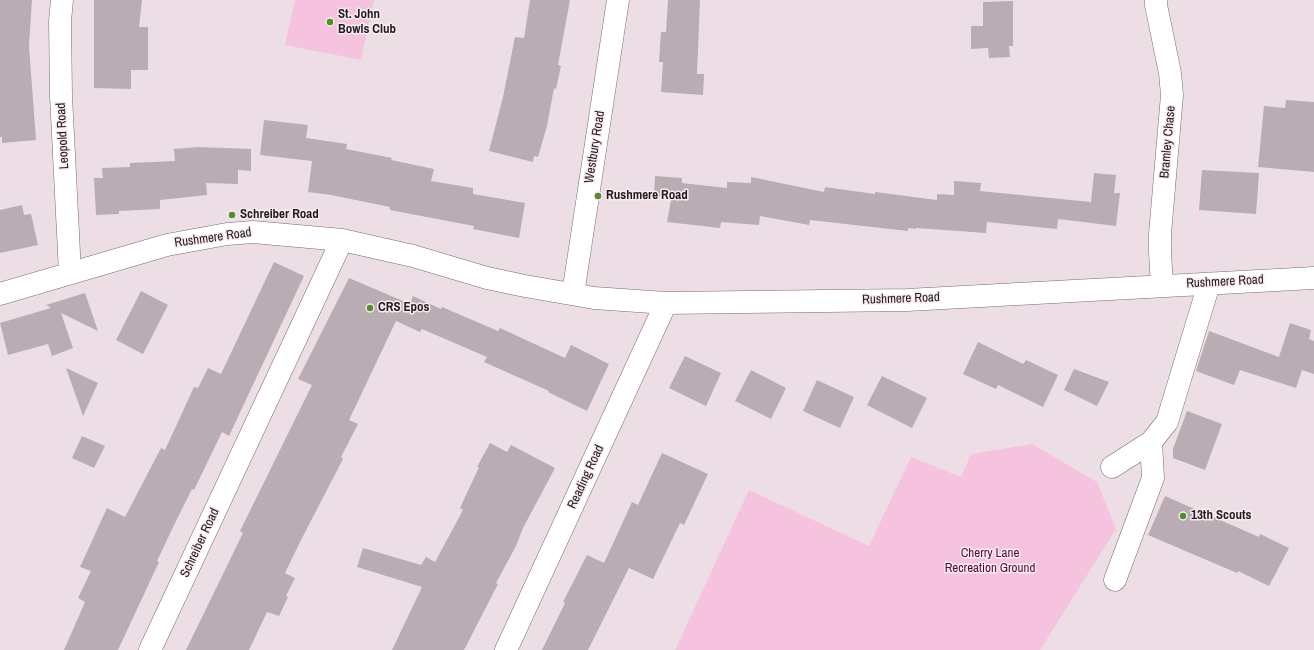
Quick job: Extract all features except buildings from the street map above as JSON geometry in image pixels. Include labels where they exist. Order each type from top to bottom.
[{"type":"street","name":"Leopold Road","points":[[62,0],[60,21],[61,96],[70,273]]},
{"type":"street","name":"Westbury Road","points":[[573,294],[618,0]]},
{"type":"street","name":"Bramley Chase","points":[[1156,0],[1170,73],[1172,95],[1160,234],[1162,285]]},
{"type":"street","name":"Rushmere Road","points":[[0,294],[167,245],[227,234],[254,232],[342,240],[413,256],[487,278],[525,286],[621,301],[666,304],[906,300],[1314,278]]},
{"type":"street","name":"Schreiber Road","points":[[150,650],[342,240]]},
{"type":"street","points":[[1112,466],[1151,442],[1167,422],[1209,284]]},
{"type":"street","name":"Reading Road","points":[[506,650],[666,304]]},
{"type":"street","points":[[1115,580],[1152,478],[1151,442]]},
{"type":"green space","name":"St. John Bowls Club","points":[[295,0],[374,0],[361,60],[285,45]]},
{"type":"green space","name":"Cherry Lane Recreation Ground","points":[[1032,444],[1097,482],[1116,529],[1040,650],[675,650],[749,490],[869,546],[911,457],[961,477],[971,454]]},
{"type":"place","name":"St. John Bowls Club","points":[[330,22]]},
{"type":"place","name":"Rushmere Road","points":[[598,196]]},
{"type":"place","name":"Schreiber Road","points":[[232,215]]},
{"type":"place","name":"CRS Epos","points":[[370,308]]},
{"type":"place","name":"13th Scouts","points":[[1183,516]]}]
